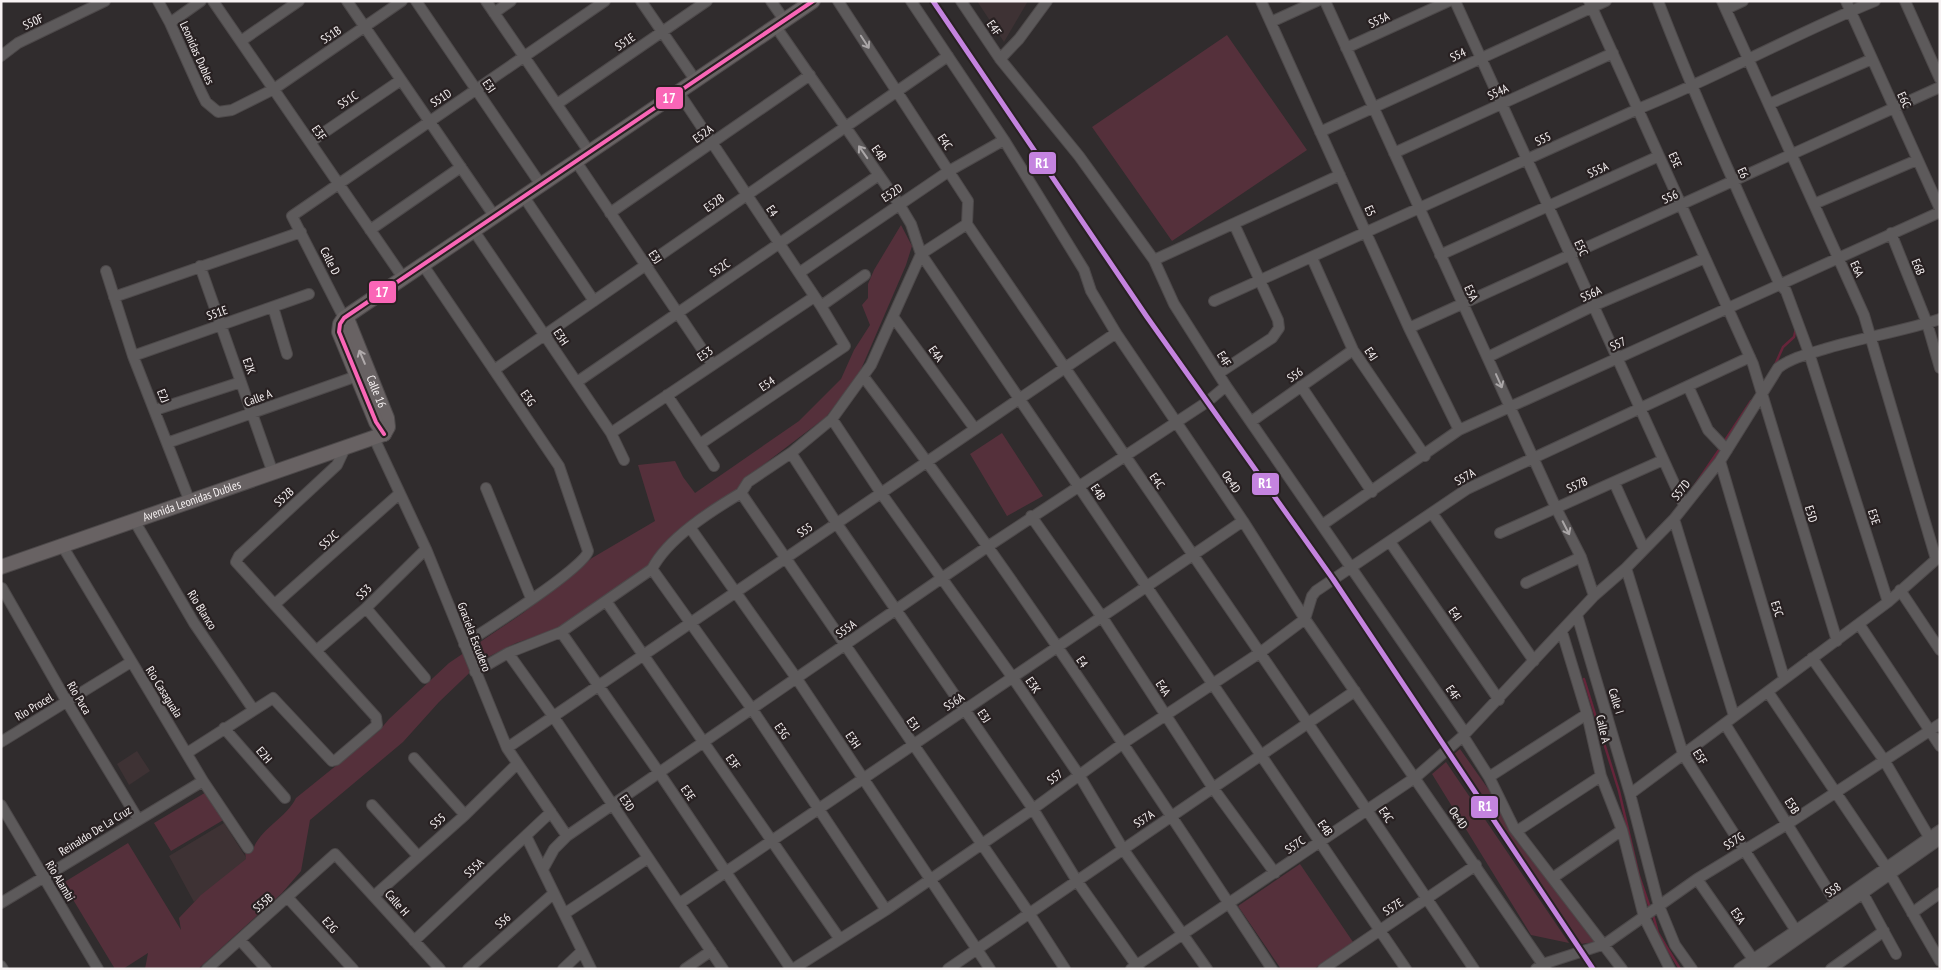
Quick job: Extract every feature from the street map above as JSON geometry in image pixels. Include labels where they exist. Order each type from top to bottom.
[{"type":"main road","points":[[344,318],[814,1]]},
{"type":"main road","name":"Calle 16","points":[[344,318],[349,322],[387,418],[388,427],[379,436],[376,422],[339,332],[340,324],[344,318]]},
{"type":"main road","name":"Avenida Leonidas Dubles","points":[[1,567],[379,436]]},
{"type":"street","name":"S50F","points":[[1,56],[18,43],[105,1]]},
{"type":"street","name":"Leonidas Dubles","points":[[158,1],[170,23],[200,92],[211,107],[218,112]]},
{"type":"street","points":[[170,23],[201,1]]},
{"type":"street","name":"E3F","points":[[213,1],[404,279]]},
{"type":"street","points":[[241,41],[299,1]]},
{"type":"street","points":[[347,1],[495,217]]},
{"type":"street","name":"S51B","points":[[218,112],[232,110],[274,89],[402,1]]},
{"type":"street","name":"E3I","points":[[416,1],[542,185]]},
{"type":"street","points":[[486,1],[590,153]]},
{"type":"street","points":[[494,13],[512,1]]},
{"type":"street","name":"S51D","points":[[292,216],[605,1]]},
{"type":"street","points":[[641,1],[696,81]]},
{"type":"street","name":"S51E","points":[[557,104],[708,1]]},
{"type":"street","name":"E4B","points":[[771,1],[781,24],[810,75],[911,224],[921,254],[1021,398],[1212,685],[1406,969]]},
{"type":"street","name":"E4C","points":[[838,1],[968,201],[967,224],[1124,455],[1195,554],[1474,969]]},
{"type":"street","name":"Oe4D","points":[[911,1],[1004,140],[1084,270],[1091,291],[1116,333],[1243,521],[1305,618],[1476,865],[1541,967]]},
{"type":"street","name":"E4F","points":[[961,1],[1000,59],[1079,156],[1154,260],[1174,304],[1226,386],[1252,421],[1464,734],[1517,831],[1605,944],[1622,969]]},
{"type":"street","points":[[1000,59],[1019,39],[1047,1]]},
{"type":"street","name":"E5","points":[[1261,1],[1408,328],[1460,430]]},
{"type":"street","points":[[1271,22],[1317,1]]},
{"type":"street","name":"E5A","points":[[1325,1],[1556,508],[1581,557],[1594,596]]},
{"type":"street","name":"S53A","points":[[1346,48],[1449,1]]},
{"type":"street","name":"E5C","points":[[1455,1],[1684,505]]},
{"type":"street","name":"S54","points":[[1320,132],[1481,58],[1590,4],[1606,1]]},
{"type":"street","name":"E6","points":[[1658,1],[1692,88],[1733,182],[1780,283],[1786,291],[1809,353]]},
{"type":"street","points":[[1724,5],[1743,1]]},
{"type":"street","name":"E6C","points":[[1846,1],[1940,210]]},
{"type":"street","name":"S55","points":[[1214,301],[1638,109],[1692,88],[1748,59],[1875,1]]},
{"type":"street","points":[[1904,1],[1940,79]]},
{"type":"street","name":"E5E","points":[[1590,4],[1728,307],[1751,360],[1762,394]]},
{"type":"street","name":"E6A","points":[[1724,5],[1864,315],[1938,558]]},
{"type":"street","name":"S54A","points":[[1394,153],[1612,53]]},
{"type":"street","name":"E52B","points":[[494,370],[948,56]]},
{"type":"street","points":[[1769,104],[1872,60]]},
{"type":"street","name":"E52A","points":[[610,213],[810,75]]},
{"type":"street","name":"S51C","points":[[310,142],[401,80]]},
{"type":"street","name":"S56","points":[[1408,328],[1682,206],[1940,87]]},
{"type":"street","name":"E4","points":[[678,93],[799,273],[844,344]]},
{"type":"street","name":"E52D","points":[[799,273],[949,171],[1004,140]]},
{"type":"street","name":"S55A","points":[[1440,256],[1659,156]]},
{"type":"street","points":[[1814,204],[1917,160]]},
{"type":"street","name":"E3J","points":[[576,163],[712,364]]},
{"type":"street","points":[[370,230],[461,168]]},
{"type":"street","name":"S52C","points":[[577,382],[879,175]]},
{"type":"street","points":[[1154,260],[1340,175]]},
{"type":"street","points":[[524,197],[594,301]]},
{"type":"street","name":"S57","points":[[1322,525],[1425,456],[1460,430],[1940,210]]},
{"type":"street","name":"Calle D","points":[[292,216],[344,318]]},
{"type":"street","points":[[474,672],[508,653],[561,632],[652,570],[666,549],[691,528],[741,493],[748,482],[791,452],[832,419],[863,376],[894,318],[921,254],[967,224]]},
{"type":"street","points":[[1219,373],[1272,338],[1279,328],[1278,320],[1234,224]]},
{"type":"street","name":"E3H","points":[[474,231],[611,433],[624,460]]},
{"type":"street","points":[[114,297],[301,232]]},
{"type":"street","name":"E6B","points":[[1892,233],[1927,323],[1940,368]]},
{"type":"street","name":"E4J","points":[[1312,258],[1353,350],[1425,456]]},
{"type":"street","name":"S56A","points":[[1488,357],[1593,306],[1706,258]]},
{"type":"street","name":"E2K","points":[[200,266],[273,473]]},
{"type":"street","name":"E3G","points":[[423,266],[559,466],[588,551],[588,556],[562,578],[531,598]]},
{"type":"street","name":"E2J","points":[[106,271],[133,356],[190,502]]},
{"type":"street","points":[[820,306],[866,275]]},
{"type":"street","name":"S51E","points":[[133,356],[309,294]]},
{"type":"street","name":"E53","points":[[611,433],[814,296]]},
{"type":"street","points":[[273,307],[287,354]]},
{"type":"street","name":"E4A","points":[[894,318],[975,429]]},
{"type":"street","name":"S57D","points":[[1464,734],[1499,700],[1594,596],[1626,568],[1674,520],[1720,461],[1774,375],[1784,364],[1809,353],[1940,319]]},
{"type":"street","name":"S55","points":[[507,748],[1116,333]]},
{"type":"street","name":"E54","points":[[700,444],[843,349],[844,344]]},
{"type":"street","name":"S56","points":[[1252,421],[1353,350]]},
{"type":"street","name":"E5E","points":[[1809,353],[1888,602]]},
{"type":"street","points":[[1640,409],[1688,386],[1751,360],[1774,375]]},
{"type":"street","name":"Calle A","points":[[167,443],[357,376]]},
{"type":"street","name":"E4","points":[[863,376],[928,461],[1057,648],[1272,969]]},
{"type":"street","points":[[155,410],[241,382]]},
{"type":"street","name":"S55A","points":[[542,869],[554,849],[567,836],[658,771],[797,679],[1031,516],[1207,402],[1226,386]]},
{"type":"street","points":[[1301,386],[1372,492]]},
{"type":"street","points":[[1688,386],[1708,430],[1727,450]]},
{"type":"street","name":"E5D","points":[[1762,394],[1837,641]]},
{"type":"street","points":[[667,395],[714,466]]},
{"type":"street","name":"S57A","points":[[1305,618],[1312,596],[1316,591],[1467,489],[1640,409]]},
{"type":"street","name":"E3K","points":[[832,419],[881,493],[1013,678],[1079,775],[1123,849],[1207,969]]},
{"type":"street","name":"Graciela Escudero","points":[[379,436],[399,494],[426,549],[474,672],[507,748],[567,836]]},
{"type":"street","name":"S52B","points":[[275,604],[236,562],[239,556],[338,465],[345,448]]},
{"type":"street","name":"E3J","points":[[791,452],[836,524],[897,609],[1033,809],[1077,881],[1135,968]]},
{"type":"street","name":"S57B","points":[[1500,533],[1663,460]]},
{"type":"street","name":"E5C","points":[[1720,461],[1784,678]]},
{"type":"street","points":[[1614,482],[1644,549]]},
{"type":"street","points":[[464,644],[520,608],[531,598],[486,488]]},
{"type":"street","name":"E3I","points":[[741,493],[980,844],[1030,913],[1065,969]]},
{"type":"street","name":"S52C","points":[[275,604],[399,494]]},
{"type":"street","points":[[1432,513],[1534,661]]},
{"type":"street","name":"E4A","points":[[1031,516],[1102,617],[1213,788],[1275,873]]},
{"type":"street","points":[[1674,520],[1734,716]]},
{"type":"street","name":"S56A","points":[[680,903],[1243,521]]},
{"type":"street","name":"Rio Blanco","points":[[134,522],[194,623],[253,709]]},
{"type":"street","name":"E3H","points":[[691,528],[797,679],[990,969]]},
{"type":"street","name":"E4I","points":[[1390,542],[1499,700]]},
{"type":"street","name":"Rio Casaguala","points":[[63,547],[202,781],[248,848]]},
{"type":"street","name":"S53","points":[[317,650],[366,608],[426,549]]},
{"type":"street","points":[[1526,584],[1581,557]]},
{"type":"street","points":[[1630,794],[1888,602],[1938,558]]},
{"type":"street","name":"E5F","points":[[1626,568],[1683,754],[1797,933]]},
{"type":"street","name":"E3G","points":[[652,570],[692,622],[752,709],[886,910]]},
{"type":"street","name":"Rio Puca","points":[[2,588],[67,702],[138,819]]},
{"type":"street","points":[[1900,590],[1940,650]]},
{"type":"street","name":"E3F","points":[[606,601],[839,938]]},
{"type":"street","points":[[187,753],[253,709],[273,698],[330,760],[334,761],[378,722],[275,604]]},
{"type":"street","points":[[366,608],[426,678]]},
{"type":"street","name":"Calle I","points":[[1577,615],[1630,794],[1659,906],[1675,945],[1692,969]]},
{"type":"street","name":"S57","points":[[792,969],[930,880],[1033,809],[1122,744],[1261,652],[1305,618]]},
{"type":"street","points":[[1859,624],[1940,746]]},
{"type":"street","name":"E3E","points":[[561,632],[792,969]]},
{"type":"street","name":"Calle A","points":[[1562,632],[1587,714],[1601,776],[1622,830],[1644,916],[1670,969]]},
{"type":"street","name":"E3D","points":[[508,653],[553,716],[723,969]]},
{"type":"street","points":[[1812,658],[1884,760],[1935,838]]},
{"type":"street","name":"Rio Procel","points":[[1,742],[131,662]]},
{"type":"street","name":"S57A","points":[[948,969],[1355,691]]},
{"type":"street","points":[[1768,692],[1837,792],[1888,871],[1940,961]]},
{"type":"street","points":[[1489,777],[1587,714]]},
{"type":"street","name":"E5B","points":[[1725,724],[1789,823],[1836,903]]},
{"type":"street","name":"S57G","points":[[1541,967],[1605,944],[1697,879],[1789,823],[1940,724]]},
{"type":"street","name":"E2H","points":[[224,728],[285,798]]},
{"type":"street","name":"S57C","points":[[1135,968],[1416,777],[1464,734]]},
{"type":"street","points":[[414,758],[464,815]]},
{"type":"street","name":"S55","points":[[374,896],[464,815],[517,764]]},
{"type":"street","points":[[1517,831],[1601,776]]},
{"type":"street","name":"Reinaldo De La Cruz","points":[[1,903],[202,781]]},
{"type":"street","name":"Rio Alambi","points":[[1,805],[98,969]]},
{"type":"street","points":[[372,805],[418,856]]},
{"type":"street","name":"S55A","points":[[414,941],[551,812]]},
{"type":"street","points":[[1554,878],[1622,830]]},
{"type":"street","name":"S58","points":[[1797,933],[1935,838],[1940,830]]},
{"type":"street","points":[[526,836],[591,969]]},
{"type":"street","name":"Calle H","points":[[335,854],[440,969]]},
{"type":"street","name":"S55B","points":[[207,969],[335,854]]},
{"type":"street","points":[[564,914],[648,858]]},
{"type":"street","name":"S57E","points":[[1323,969],[1336,965],[1380,930],[1428,900],[1476,865]]},
{"type":"street","name":"E5A","points":[[1697,879],[1756,966]]},
{"type":"street","points":[[1861,890],[1896,954]]},
{"type":"street","name":"S58","points":[[1738,969],[1756,966],[1836,903],[1861,890]]},
{"type":"street","name":"S56","points":[[468,969],[554,893]]},
{"type":"street","points":[[1912,913],[1940,893]]},
{"type":"street","name":"E2G","points":[[288,898],[353,969]]},
{"type":"street","points":[[1832,969],[1884,931]]},
{"type":"street","points":[[240,940],[266,969]]},
{"type":"street","points":[[563,969],[582,951]]},
{"type":"street","points":[[686,969],[711,951]]},
{"type":"shaded area","points":[[977,1],[1028,1],[1004,42]]},
{"type":"shaded area","points":[[1227,35],[1307,150],[1172,241],[1092,127]]},
{"type":"shaded area","points":[[901,225],[912,246],[906,265],[859,374],[826,417],[746,478],[735,492],[717,502],[688,523],[661,549],[646,568],[557,629],[516,643],[484,659],[439,702],[403,742],[310,820],[301,871],[282,893],[198,969],[145,969],[148,953],[123,969],[115,969],[63,883],[128,843],[181,930],[179,918],[201,895],[246,859],[245,851],[254,847],[263,834],[292,805],[296,798],[379,731],[389,719],[449,663],[523,613],[592,558],[655,521],[638,465],[675,461],[683,477],[695,493],[799,421],[841,379],[854,350],[870,325],[862,305],[868,298],[868,284],[874,270]]},
{"type":"shaded area","points":[[1002,433],[1043,496],[1007,516],[970,454]]},
{"type":"shaded area","points":[[1460,749],[1597,942],[1580,944],[1454,754]]},
{"type":"shaded area","points":[[137,751],[150,771],[129,785],[117,764]]},
{"type":"shaded area","points":[[1446,762],[1569,943],[1531,935],[1432,774]]},
{"type":"shaded area","points":[[208,791],[225,819],[171,851],[154,823]]},
{"type":"shaded area","points":[[224,823],[247,859],[194,902],[169,856]]},
{"type":"shaded area","points":[[1300,864],[1353,942],[1314,969],[1281,969],[1238,906]]},
{"type":"waterway","points":[[1775,365],[1783,347],[1794,337],[1796,328]]},
{"type":"waterway","points":[[1724,442],[1751,401]]},
{"type":"waterway","points":[[1693,488],[1721,447]]},
{"type":"waterway","points":[[1584,679],[1619,791],[1639,876],[1650,908]]},
{"type":"waterway","points":[[1653,915],[1658,933],[1680,969]]},
{"type":"transit line","name":"17","points":[[384,434],[376,422],[339,332],[340,324],[344,318],[813,1]]},
{"type":"transit line","name":"R1","points":[[933,1],[1147,317],[1333,579],[1593,969]]}]
